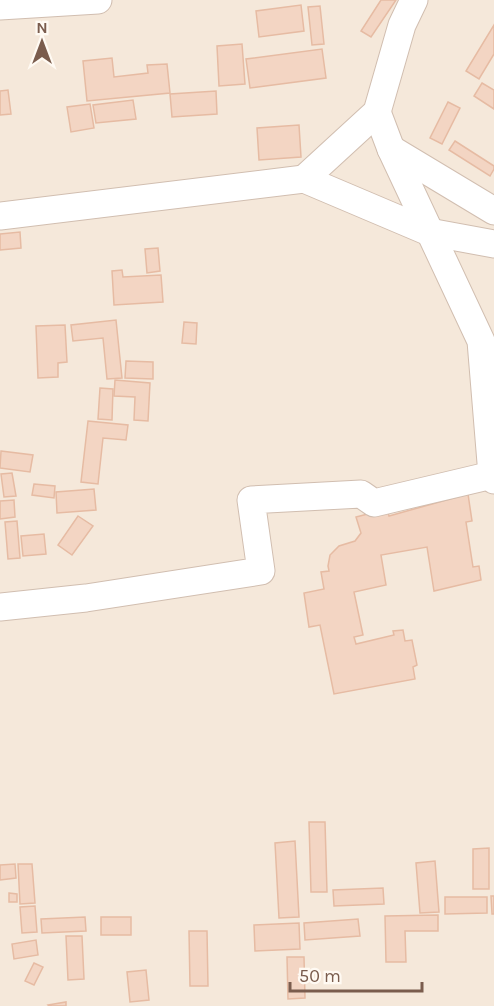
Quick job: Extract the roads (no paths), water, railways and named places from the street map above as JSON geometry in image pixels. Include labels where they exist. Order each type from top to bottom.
[{"type":"street","points":[[0,6],[98,0]]},
{"type":"street","points":[[304,179],[377,112],[402,25],[414,0]]},
{"type":"street","points":[[0,607],[86,598],[261,571],[251,500],[361,494],[374,503],[493,478],[481,341],[429,232],[377,112]]},
{"type":"street","points":[[391,148],[494,211]]},
{"type":"street","points":[[0,216],[304,179],[429,232],[494,244]]}]
